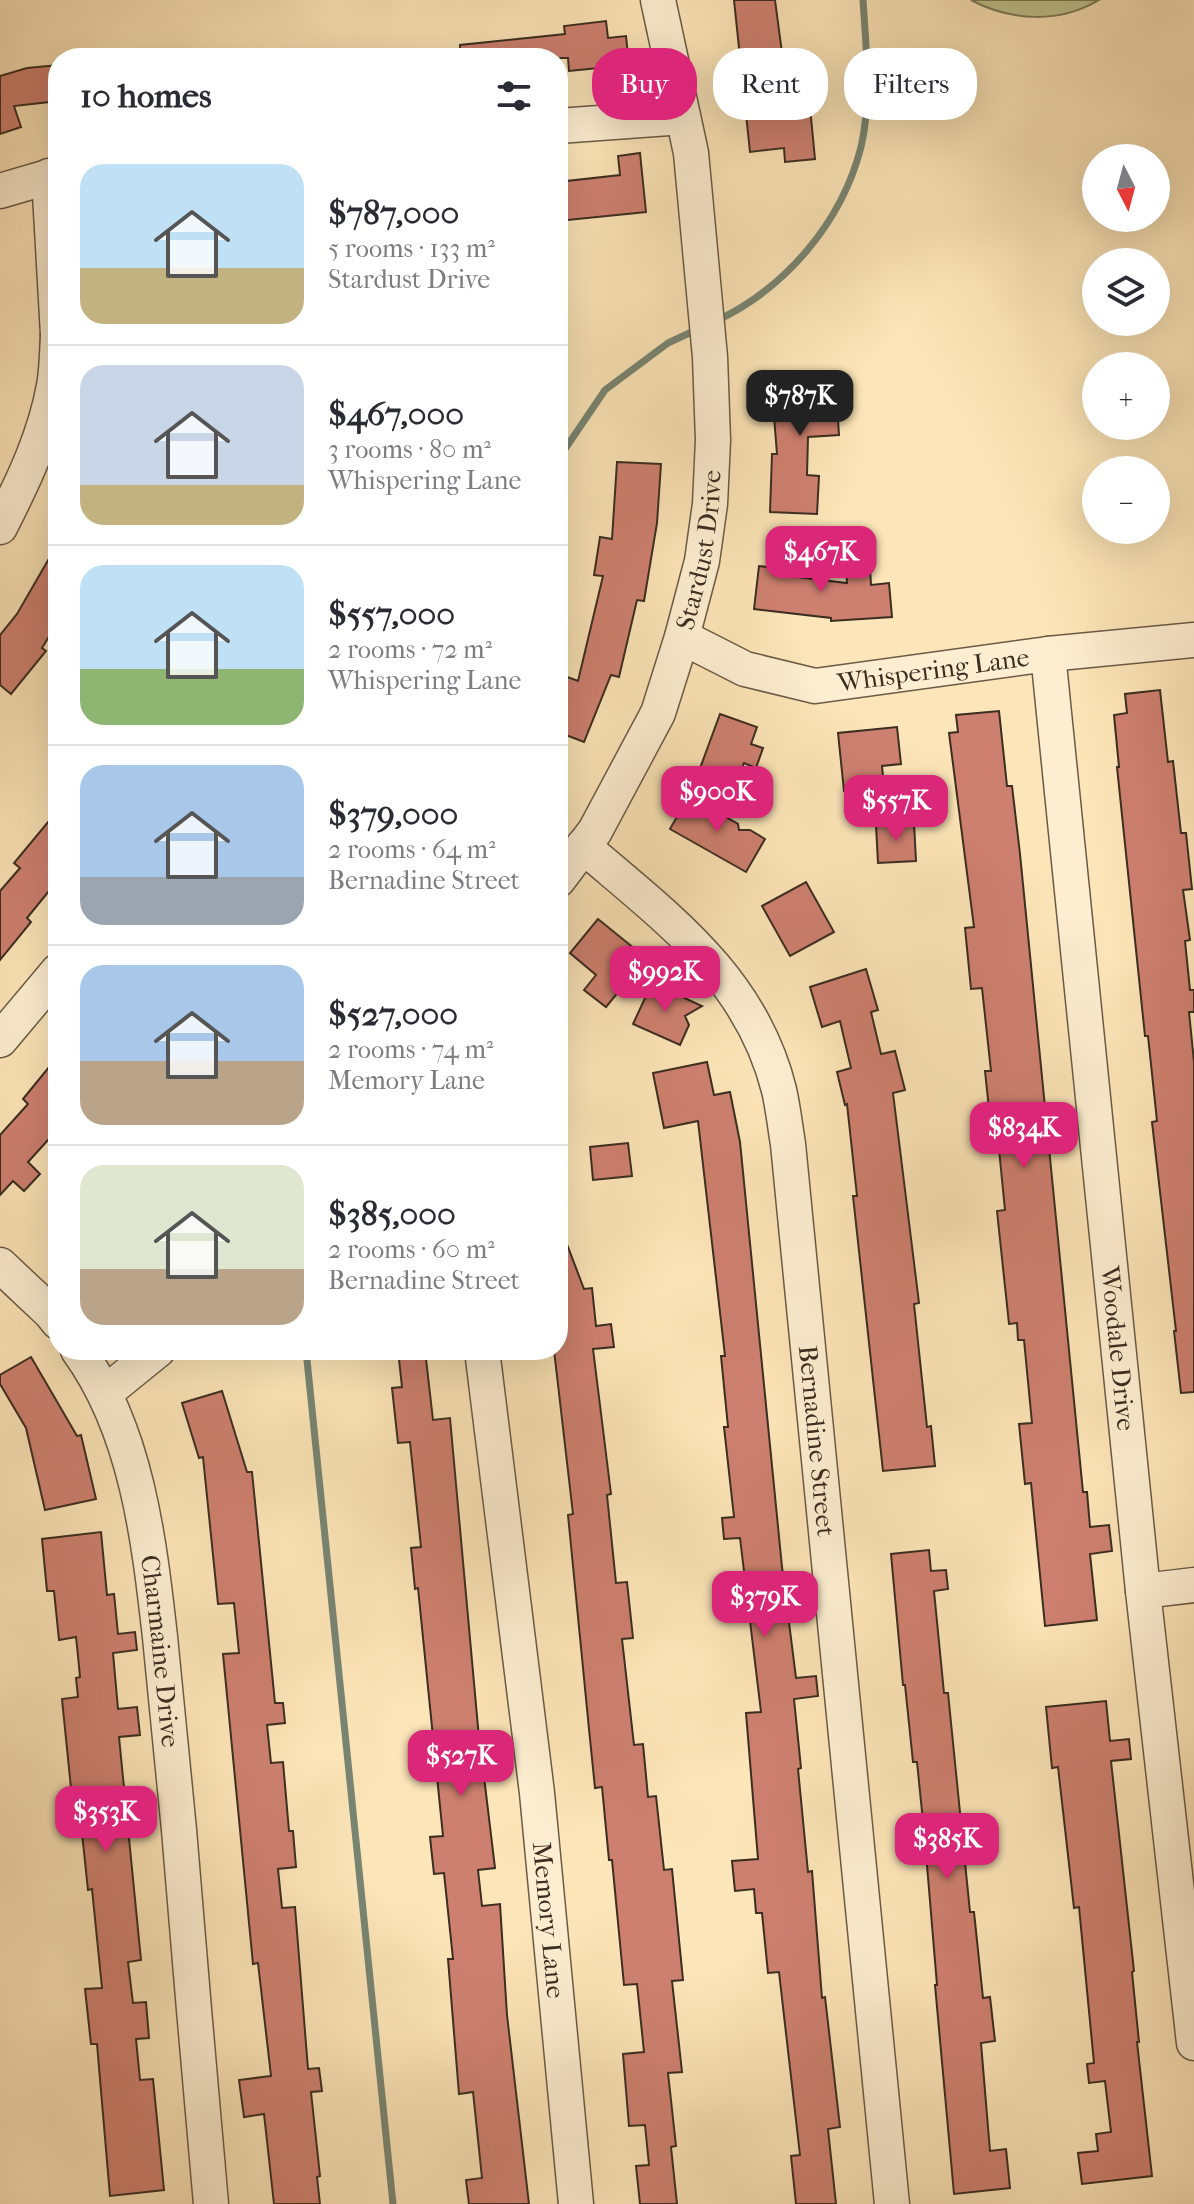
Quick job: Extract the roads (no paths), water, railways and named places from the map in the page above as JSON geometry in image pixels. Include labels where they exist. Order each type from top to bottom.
[{"type":"street","name":"Stardust Drive","points":[[658,0],[668,48]]},
{"type":"street","points":[[568,125],[641,120]]},
{"type":"street","name":"Stardust Drive","points":[[568,866],[595,831],[658,713],[702,561],[710,504],[713,440],[710,357],[691,153],[684,120]]},
{"type":"street","points":[[0,191],[48,177]]},
{"type":"street","points":[[0,527],[21,486],[48,409]]},
{"type":"street","name":"Whispering Lane","points":[[682,637],[745,669],[815,686],[1048,654],[1194,640]]},
{"type":"street","name":"Woodale Drive","points":[[1048,654],[1143,1591],[1194,2043]]},
{"type":"street","name":"Bernadine Street","points":[[583,846],[692,939],[721,972],[767,1054],[779,1089],[788,1144],[892,2204]]},
{"type":"street","points":[[0,1040],[48,983]]},
{"type":"street","points":[[0,1265],[48,1310]]},
{"type":"street","name":"Charmaine Drive","points":[[85,1360],[116,1416],[129,1454],[153,1576],[170,1723],[211,2204]]},
{"type":"street","points":[[105,1393],[146,1360]]},
{"type":"street","name":"Memory Lane","points":[[483,1360],[537,1793],[576,2204]]},
{"type":"street","points":[[1143,1591],[1194,1585]]},
{"type":"waterway","points":[[716,321],[766,290],[808,250],[840,201],[852,175],[861,147],[866,111],[863,0]]},
{"type":"waterway","points":[[568,445],[605,390],[668,343],[698,329]]},
{"type":"waterway","points":[[307,1360],[393,2204]]}]
